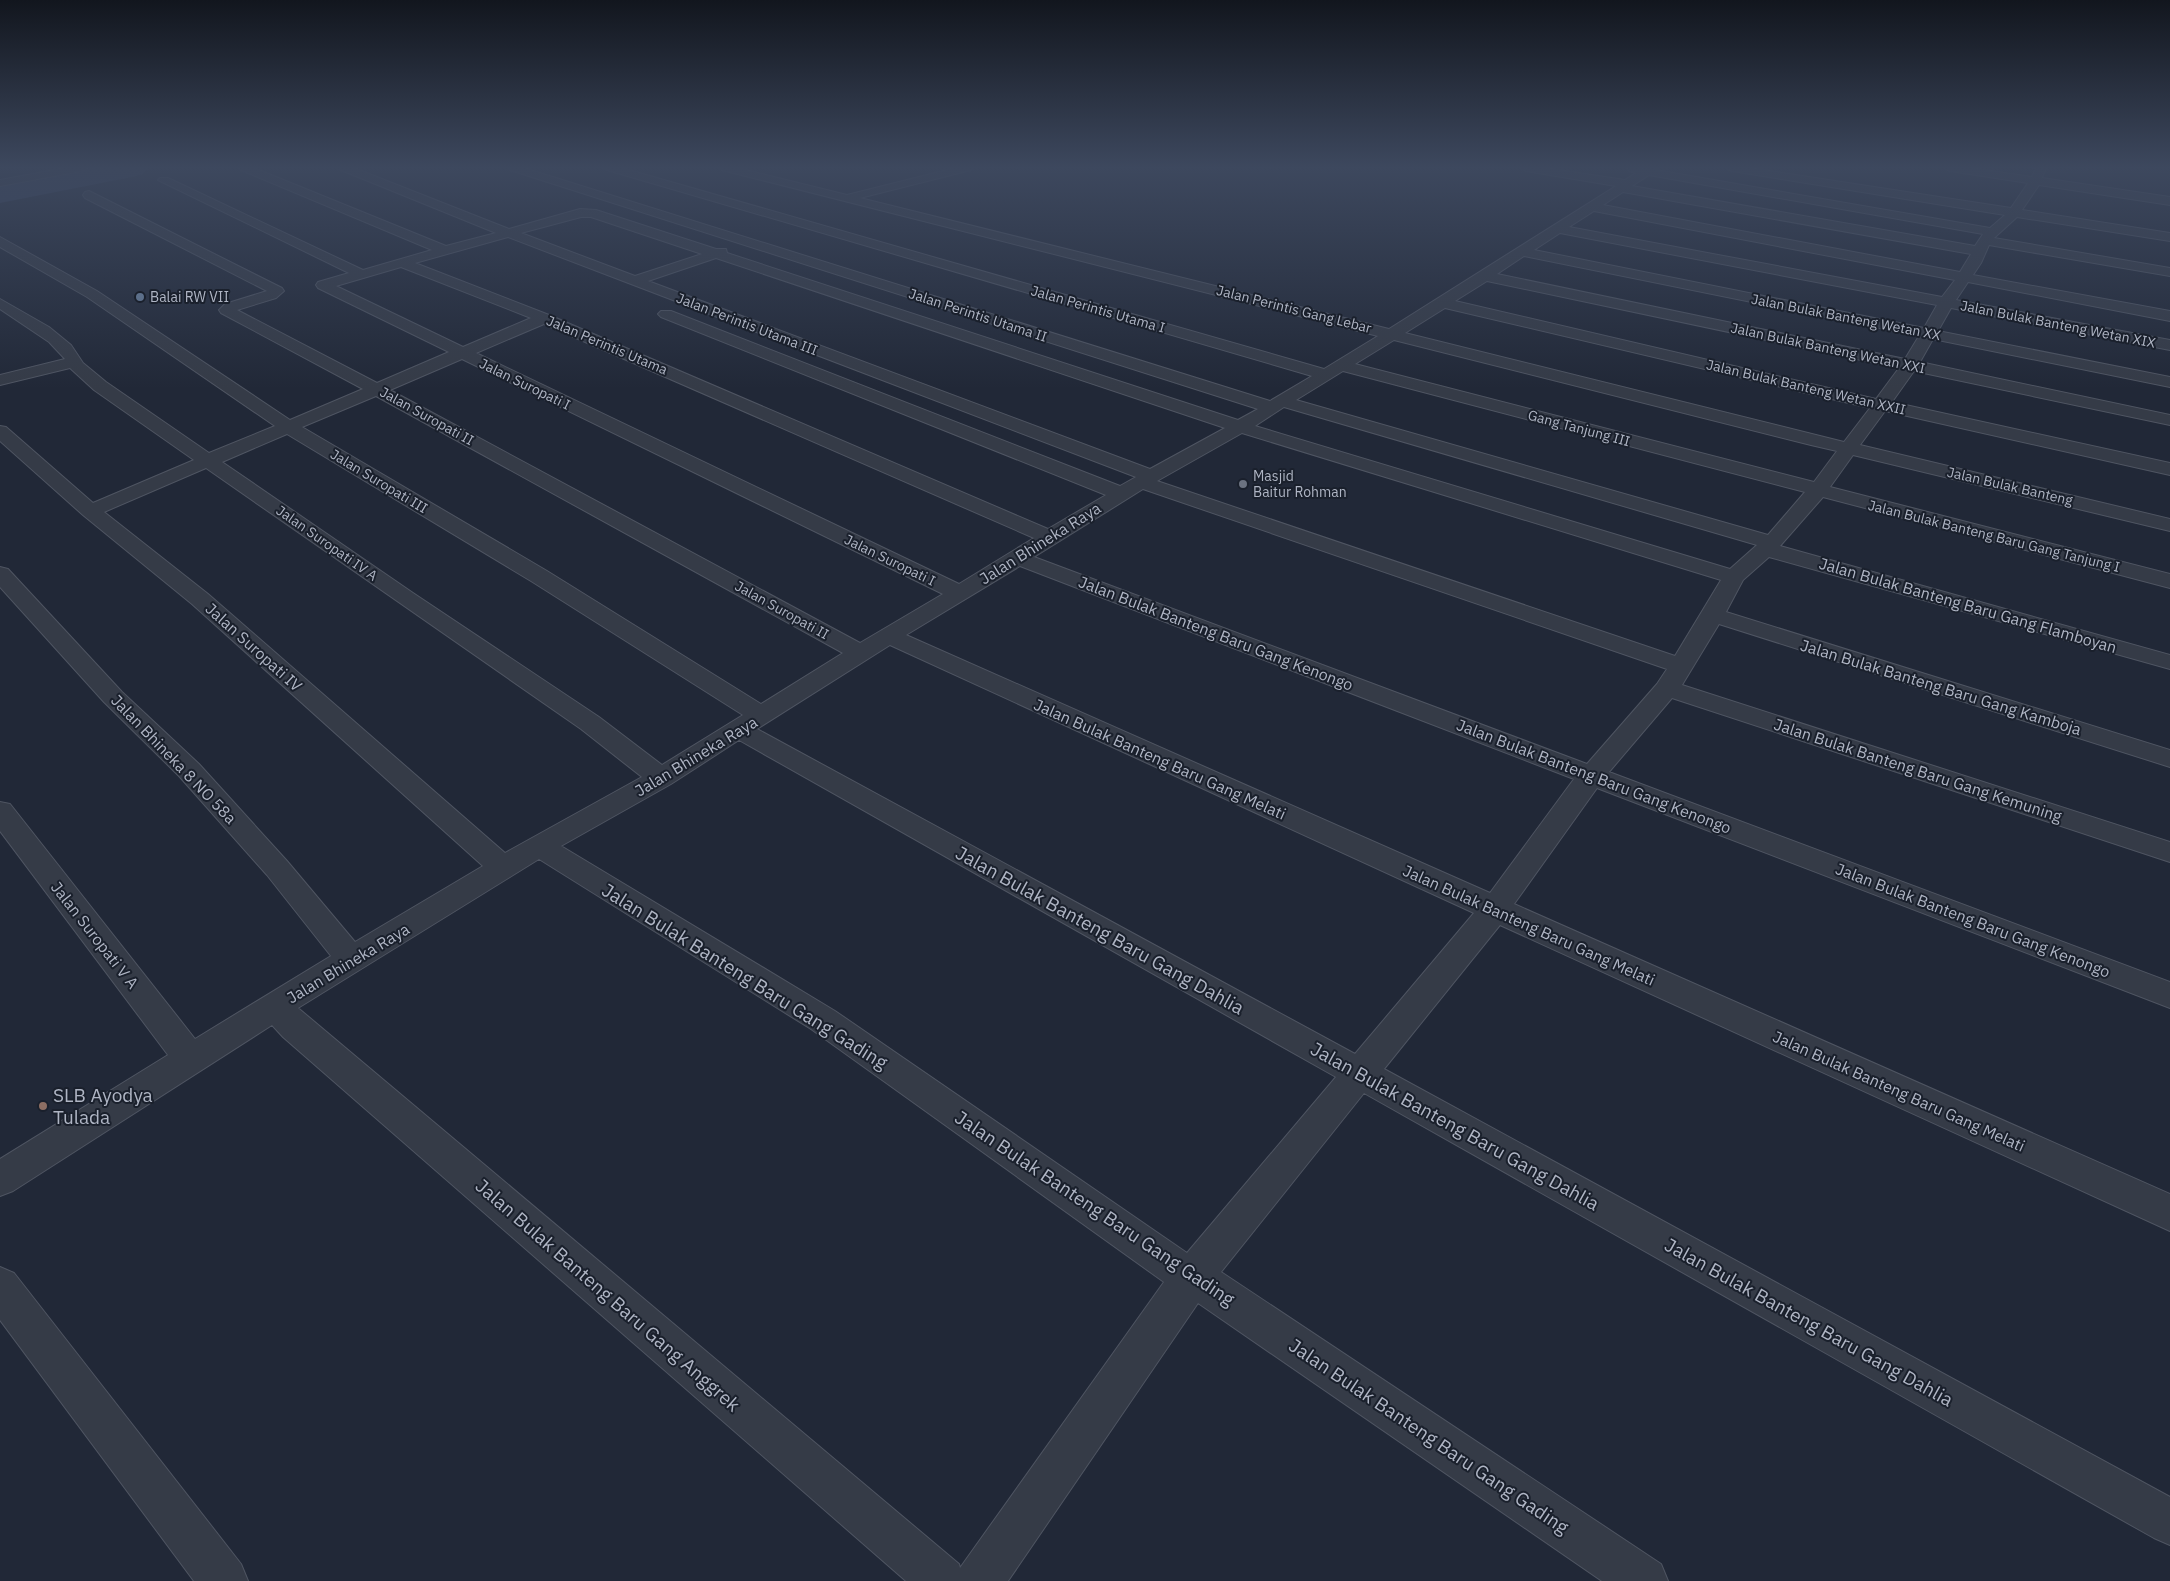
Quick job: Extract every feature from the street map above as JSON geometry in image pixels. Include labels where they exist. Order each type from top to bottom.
[{"type":"street","name":"Jalan Suropati III","points":[[1,242],[92,294],[289,427],[539,576],[762,716]]},
{"type":"street","name":"Jalan Suropati II","points":[[180,242],[277,292],[226,310],[378,390],[860,653]]},
{"type":"street","points":[[293,242],[361,274],[477,242]]},
{"type":"street","points":[[423,242],[445,251]]},
{"type":"street","name":"Jalan Perintis Utama III","points":[[531,242],[635,281],[1138,484]]},
{"type":"street","points":[[679,242],[1240,427],[1734,577]]},
{"type":"street","points":[[635,281],[748,242]]},
{"type":"street","name":"Jalan Perintis Utama II","points":[[748,242],[1275,404],[1769,546]]},
{"type":"street","name":"Jalan Perintis Utama I","points":[[874,242],[1332,370]]},
{"type":"street","name":"Jalan Perintis Gang Lebar","points":[[1027,242],[1818,441]]},
{"type":"street","name":"Jalan Bhineka Raya","points":[[0,1179],[275,1006],[346,954],[504,868],[539,846],[661,778],[1049,537],[1138,484],[1240,427],[1443,303],[1538,242]]},
{"type":"street","name":"Jalan Bulak Banteng Wetan XIX","points":[[1625,242],[2170,345]]},
{"type":"street","points":[[1777,242],[2170,316]]},
{"type":"street","points":[[1954,242],[2170,272]]},
{"type":"street","points":[[1963,242],[1985,247],[2170,260]]},
{"type":"street","points":[[979,1581],[1193,1276],[1494,910],[1592,775],[1674,677],[1713,615],[1734,577],[1769,546],[1818,490],[1845,447],[1910,365],[1946,303],[1989,242]]},
{"type":"street","name":"Jalan Bulak Banteng Wetan XX","points":[[1522,252],[2170,382]]},
{"type":"street","name":"Jalan Perintis Utama","points":[[402,263],[544,318],[1049,537]]},
{"type":"street","name":"Jalan Suropati I","points":[[361,274],[323,285],[959,593]]},
{"type":"street","name":"Jalan Bulak Banteng Wetan XXI","points":[[1486,276],[2170,420]]},
{"type":"street","name":"Jalan Suropati IV A","points":[[0,302],[49,334],[75,362],[76,366],[100,386],[421,609],[590,723],[661,778]]},
{"type":"street","name":"Jalan Bulak Banteng Wetan XXII","points":[[1443,303],[1880,405],[2170,468]]},
{"type":"street","points":[[666,314],[1138,484]]},
{"type":"street","points":[[90,511],[544,318]]},
{"type":"street","points":[[0,380],[75,362]]},
{"type":"street","name":"Gang Tanjung III","points":[[1332,370],[1818,490]]},
{"type":"street","name":"Jalan Suropati IV","points":[[0,431],[90,511],[200,599],[504,868]]},
{"type":"street","name":"Jalan Bulak Banteng","points":[[1818,441],[2170,524]]},
{"type":"street","name":"Jalan Bulak Banteng Baru Gang Kemuning","points":[[1138,484],[1674,677],[2170,852]]},
{"type":"street","name":"Jalan Bulak Banteng Baru Gang Tanjung I","points":[[1818,490],[2170,581]]},
{"type":"street","name":"Jalan Bulak Banteng Baru Gang Flamboyan","points":[[1769,546],[2170,662]]},
{"type":"street","name":"Jalan Bulak Banteng Baru Gang Kenongo","points":[[1018,558],[2170,996]]},
{"type":"street","name":"Jalan Bhineka 8 NO 58a","points":[[0,574],[113,697],[189,770],[277,868],[346,954]]},
{"type":"street","name":"Jalan Bulak Banteng Baru Gang Kamboja","points":[[1713,615],[2170,759]]},
{"type":"street","name":"Jalan Bulak Banteng Baru Gang Melati","points":[[889,636],[2170,1213]]},
{"type":"street","name":"Jalan Bulak Banteng Baru Gang Dahlia","points":[[740,730],[2170,1522]]},
{"type":"street","name":"Jalan Suropati V A","points":[[0,811],[191,1059]]},
{"type":"street","name":"Jalan Bulak Banteng Baru Gang Gading","points":[[539,846],[823,1020],[1173,1266],[1193,1276],[1644,1581]]},
{"type":"street","name":"Jalan Bulak Banteng Baru Gang Anggrek","points":[[275,1006],[295,1027],[942,1581]]},
{"type":"street","points":[[0,1287],[224,1581]]},
{"type":"place","name":"Balai RW VII","points":[[140,297]]},
{"type":"place","name":"Masjid Baitur Rohman","points":[[1243,484]]},
{"type":"place","name":"SLB Ayodya Tulada","points":[[43,1106]]}]
